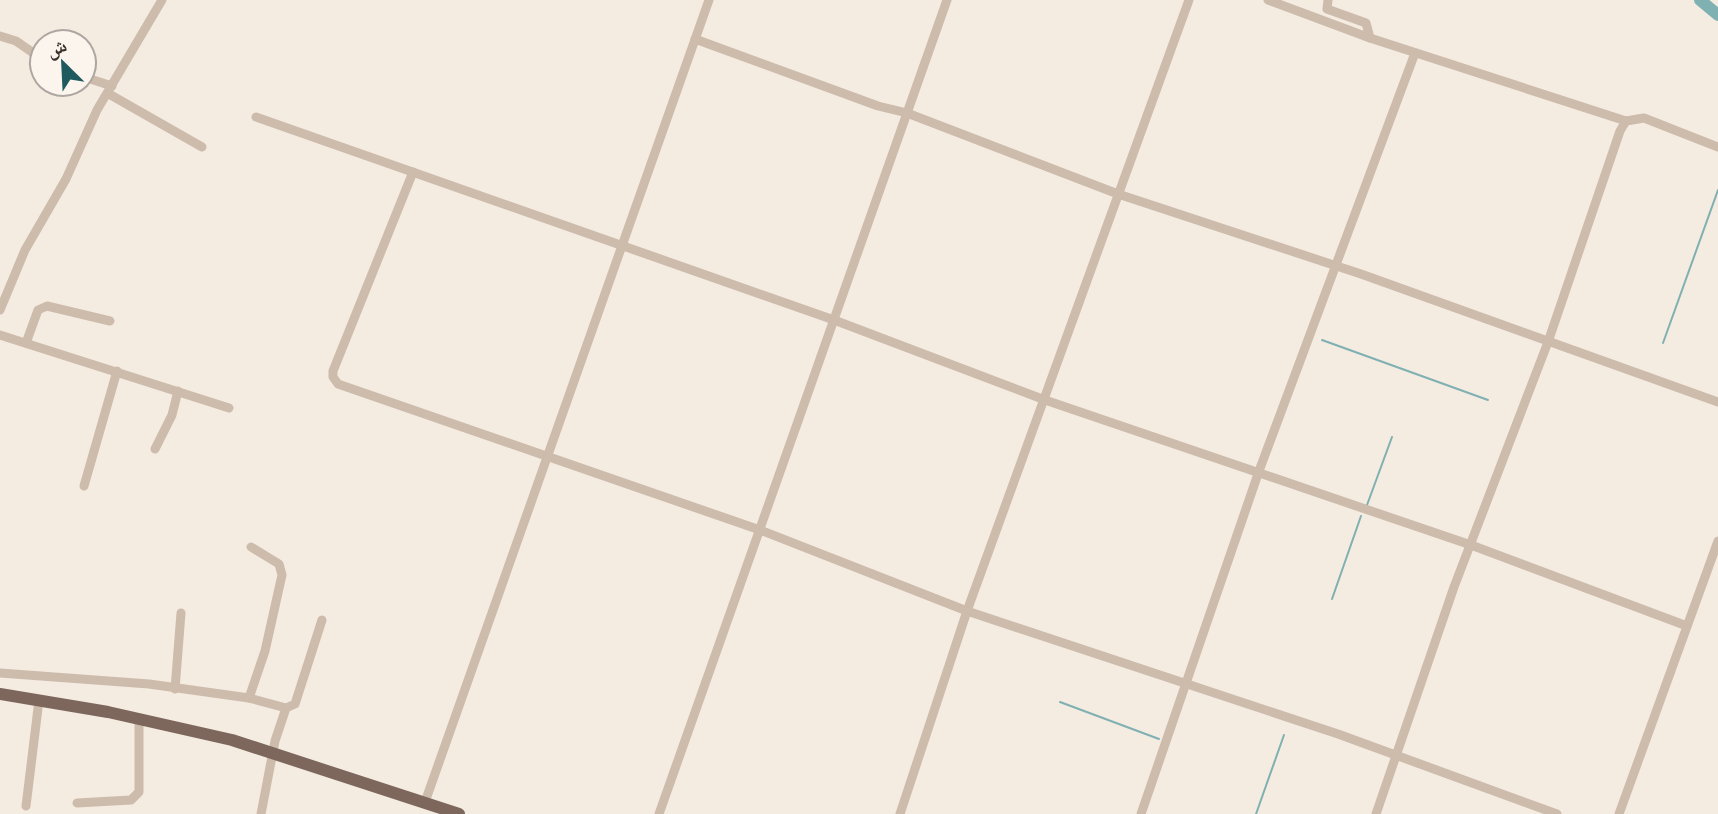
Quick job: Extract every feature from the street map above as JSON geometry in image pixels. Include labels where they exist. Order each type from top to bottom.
[{"type":"main road","points":[[0,694],[138,719],[275,751],[459,814]]},
{"type":"street","points":[[0,310],[25,250],[66,178],[96,110],[162,0]]},
{"type":"street","points":[[425,802],[709,0]]},
{"type":"street","points":[[659,814],[947,0]]},
{"type":"street","points":[[900,814],[967,611],[1189,0]]},
{"type":"street","points":[[1268,0],[1415,53],[1626,121],[1644,118],[1718,147]]},
{"type":"street","points":[[1328,0],[1327,9],[1366,23],[1370,38]]},
{"type":"street","points":[[0,36],[16,41],[28,49]]},
{"type":"street","points":[[695,39],[878,106],[907,113],[1118,194],[1336,267],[1718,402]]},
{"type":"street","points":[[1141,814],[1259,471],[1415,53]]},
{"type":"street","points":[[98,84],[202,147]]},
{"type":"street","points":[[256,117],[834,320],[1045,400],[1471,545],[1687,626]]},
{"type":"street","points":[[1376,814],[1471,545],[1548,342],[1620,131],[1626,121]]},
{"type":"street","points":[[413,172],[332,377],[338,384],[760,530],[967,611],[1396,756],[1557,814]]},
{"type":"street","points":[[26,342],[38,310],[47,306],[110,321]]},
{"type":"street","points":[[0,335],[229,408]]},
{"type":"street","points":[[84,486],[117,371]]},
{"type":"street","points":[[155,449],[172,415],[178,391]]},
{"type":"street","points":[[1619,814],[1718,541]]},
{"type":"street","points":[[249,698],[265,651],[282,575],[279,564],[251,547]]},
{"type":"street","points":[[175,689],[181,613]]},
{"type":"street","points":[[0,673],[249,698],[286,708],[296,704],[322,620]]},
{"type":"street","points":[[26,806],[39,700]]},
{"type":"street","points":[[261,814],[275,741],[286,708]]},
{"type":"street","points":[[77,803],[131,800],[139,792],[138,719]]},
{"type":"waterway","points":[[1700,0],[1718,15]]},
{"type":"waterway","points":[[1663,343],[1718,190]]},
{"type":"waterway","points":[[1322,340],[1488,400]]},
{"type":"waterway","points":[[1367,505],[1392,437]]},
{"type":"waterway","points":[[1332,599],[1361,516]]},
{"type":"waterway","points":[[1060,702],[1159,739]]},
{"type":"waterway","points":[[1256,814],[1284,735]]}]
